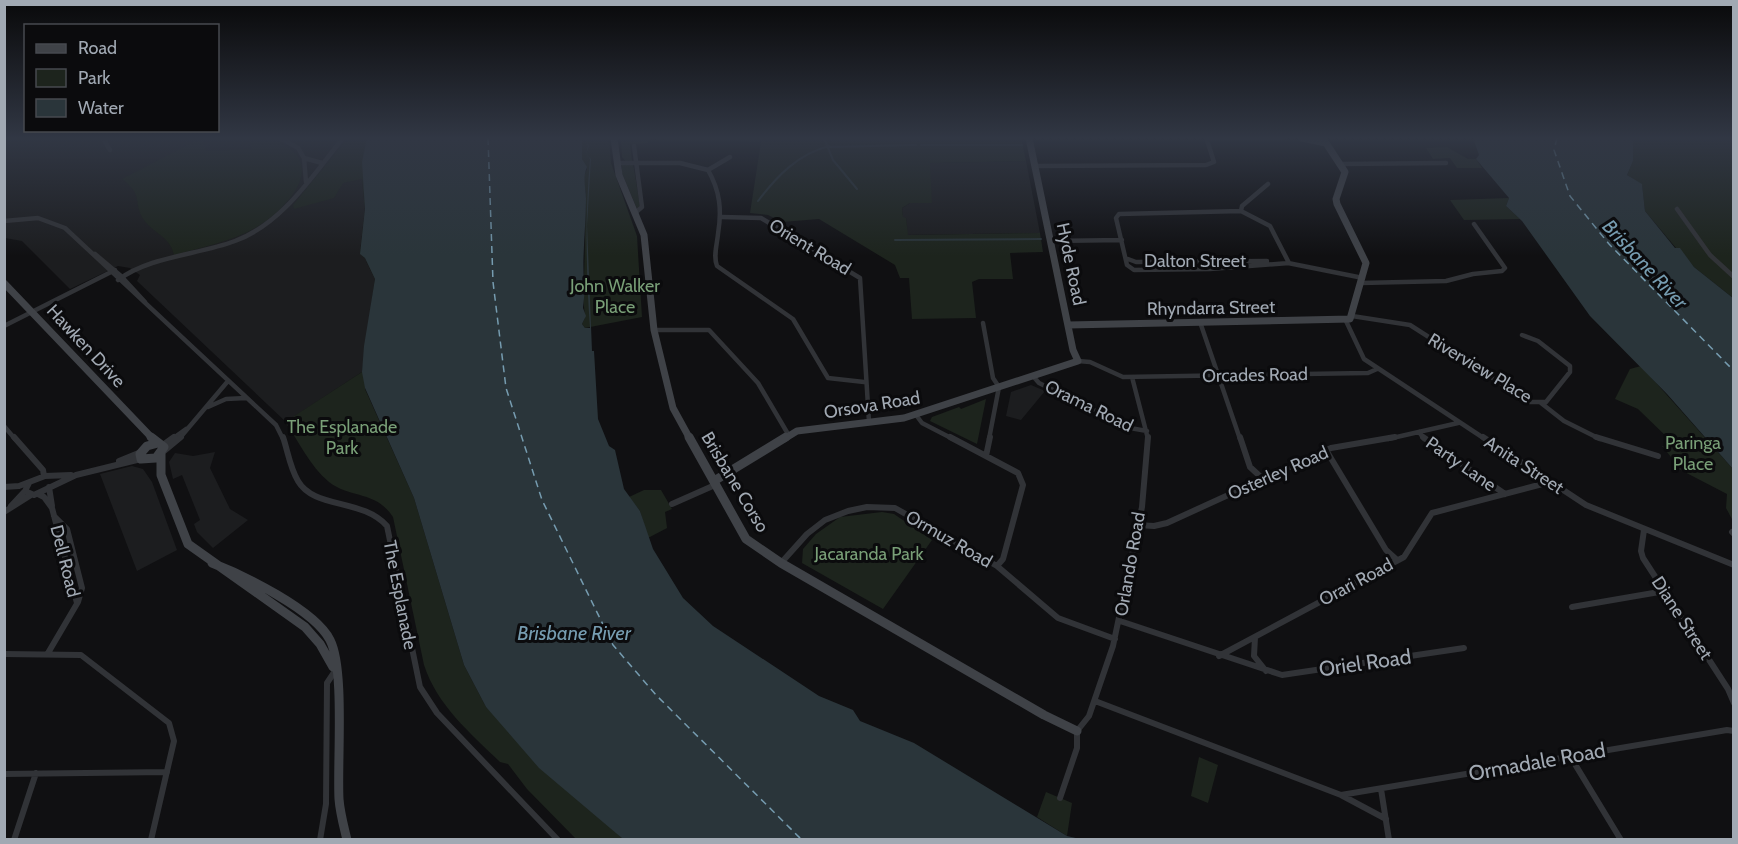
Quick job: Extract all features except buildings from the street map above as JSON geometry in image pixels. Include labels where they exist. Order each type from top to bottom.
[{"type":"street","points":[[306,177],[306,182]]},
{"type":"street","points":[[121,278],[145,267],[246,236],[282,212],[310,177]]},
{"type":"street","name":"Brisbane Corso","points":[[621,177],[644,235],[654,330],[673,408],[746,539],[781,563],[1044,715],[1077,730]]},
{"type":"street","name":"Brisbane Corso","points":[[635,213],[642,207],[638,177]]},
{"type":"street","points":[[712,177],[717,185],[722,217],[714,259],[717,266],[793,319],[828,378],[864,382]]},
{"type":"street","name":"Hyde Road","points":[[1037,177],[1068,325],[1078,361]]},
{"type":"street","points":[[1344,177],[1336,199],[1366,263],[1349,318]]},
{"type":"street","points":[[1241,211],[1242,206],[1268,184]]},
{"type":"street","points":[[1677,209],[1710,255],[1734,277]]},
{"type":"street","points":[[1051,241],[1122,240],[1116,218],[1122,213],[1241,211],[1270,226],[1288,263]]},
{"type":"street","name":"Orient Road","points":[[722,217],[761,218],[860,278],[864,382],[869,422]]},
{"type":"street","points":[[4,221],[33,218],[48,220],[65,228],[145,302]]},
{"type":"street","name":"Dalton Street","points":[[1122,240],[1128,259],[1127,265],[1134,270],[1210,269],[1288,263],[1362,281],[1446,282],[1473,274],[1502,271],[1505,268],[1474,224]]},
{"type":"street","points":[[4,326],[112,271]]},
{"type":"street","name":"Hawken Drive","points":[[4,283],[161,448]]},
{"type":"street","name":"The Esplanade","points":[[145,302],[282,434],[299,484],[318,498],[362,508],[383,520],[387,526],[420,687],[437,713],[558,840]]},
{"type":"street","name":"Rhyndarra Street","points":[[1068,325],[1349,318]]},
{"type":"street","name":"Anita Street","points":[[1349,318],[1364,359],[1458,423],[1586,505],[1734,565]]},
{"type":"street","name":"Riverview Place","points":[[1349,318],[1372,322],[1396,321],[1410,325],[1462,357],[1478,371],[1530,402],[1546,402],[1570,372],[1570,366],[1538,341],[1522,335]]},
{"type":"street","points":[[1200,322],[1250,467],[1263,479]]},
{"type":"street","points":[[984,323],[993,378],[999,387],[986,456]]},
{"type":"street","points":[[654,330],[701,328],[709,330],[758,383],[788,434]]},
{"type":"street","points":[[1078,361],[1090,362],[1118,376],[1132,377]]},
{"type":"street","name":"Orsova Road","points":[[672,504],[715,483],[788,434],[916,415],[1078,361]]},
{"type":"street","name":"Orcades Road","points":[[1132,377],[1368,373],[1377,369]]},
{"type":"street","name":"Orama Road","points":[[1033,376],[1040,383],[1120,423],[1147,431]]},
{"type":"street","name":"Orlando Road","points":[[1060,798],[1077,748],[1077,730],[1083,728],[1095,701],[1116,639],[1137,525],[1148,458],[1147,431],[1132,377]]},
{"type":"street","points":[[5,512],[30,493],[76,475],[177,443],[228,381]]},
{"type":"street","points":[[204,410],[226,399],[246,398]]},
{"type":"street","points":[[1541,403],[1552,416],[1637,453],[1658,456]]},
{"type":"street","points":[[916,415],[922,423],[1018,473],[1023,485],[1003,559],[997,566]]},
{"type":"street","name":"Osterley Road","points":[[1137,525],[1167,524],[1326,450],[1458,423]]},
{"type":"street","points":[[4,426],[46,476]]},
{"type":"street","points":[[143,431],[143,455],[161,475]]},
{"type":"street","name":"Party Lane","points":[[1419,432],[1424,439],[1505,494]]},
{"type":"street","points":[[143,455],[161,448]]},
{"type":"street","points":[[161,448],[161,475],[184,537],[192,548],[212,563],[242,574],[315,621],[327,634],[333,648],[338,790],[347,840]]},
{"type":"street","points":[[1326,450],[1386,550],[1397,560]]},
{"type":"street","points":[[30,493],[38,466]]},
{"type":"street","points":[[7,487],[46,476],[76,475]]},
{"type":"street","name":"Dell Road","points":[[46,476],[51,480],[52,508],[76,605]]},
{"type":"street","name":"Orari Road","points":[[1219,656],[1404,556],[1432,513],[1550,482]]},
{"type":"street","points":[[7,487],[30,493]]},
{"type":"street","name":"Dell Road","points":[[30,493],[45,498],[52,508]]},
{"type":"street","name":"Ormuz Road","points":[[781,563],[807,532],[833,513],[885,505],[895,508],[997,566],[1058,618],[1116,639]]},
{"type":"street","name":"Dell Road","points":[[48,653],[81,594],[80,574],[67,529],[54,516]]},
{"type":"street","name":"Diane Street","points":[[1644,530],[1641,551],[1643,558],[1728,689],[1734,703]]},
{"type":"street","points":[[1572,607],[1665,591]]},
{"type":"street","name":"Oriel Road","points":[[1120,621],[1219,656],[1282,675],[1464,648]]},
{"type":"street","points":[[1255,637],[1251,647],[1252,654],[1267,672]]},
{"type":"street","points":[[4,654],[48,653],[83,656],[168,722],[174,737],[151,840]]},
{"type":"street","points":[[320,840],[326,796],[327,686],[335,671]]},
{"type":"street","name":"Ormadale Road","points":[[1095,701],[1341,795],[1386,819]]},
{"type":"street","name":"Ormadale Road","points":[[1341,795],[1727,730],[1734,731]]},
{"type":"street","points":[[1570,756],[1621,840]]},
{"type":"street","points":[[4,774],[167,772]]},
{"type":"street","points":[[14,840],[36,773]]},
{"type":"street","points":[[1381,789],[1389,840]]},
{"type":"shaded area","points":[[4,177],[362,177],[365,209],[360,253],[365,258],[375,279],[362,372],[286,422],[137,281],[140,275],[130,268],[118,266],[70,289],[22,241],[5,238]]},
{"type":"shaded area","points":[[923,177],[1029,177],[1040,233],[907,235],[906,218],[903,218],[902,208],[910,203]]},
{"type":"shaded area","points":[[1031,385],[1045,391],[1021,420],[1006,416],[1011,392]]},
{"type":"shaded area","points":[[215,452],[210,468],[230,509],[248,520],[213,548],[197,532],[194,524],[200,520],[182,475],[173,479],[169,462],[175,453],[193,456]]},
{"type":"shaded area","points":[[132,466],[143,469],[152,482],[177,550],[137,571],[100,474]]},
{"type":"green space","points":[[301,177],[287,202],[255,228],[215,244],[174,255],[169,243],[144,220],[136,195],[122,179]]},
{"type":"green space","name":"The Esplanade Park","points":[[316,177],[379,177],[380,265],[365,389],[414,498],[464,665],[486,707],[623,839],[576,839],[527,789],[508,764],[500,762],[446,706],[424,665],[393,517],[386,508],[371,499],[346,491],[329,482],[310,461],[285,422],[362,372],[375,279],[365,258],[360,254],[365,209],[362,179],[343,183],[334,198],[294,209],[293,205]]},
{"type":"green space","name":"John Walker Place","points":[[616,177],[637,236],[642,317],[585,328],[582,324],[585,318],[582,284],[584,280],[586,193],[583,178]]},
{"type":"green space","points":[[624,177],[635,177],[640,206],[637,209]]},
{"type":"green space","points":[[756,177],[931,177],[932,203],[910,203],[902,208],[908,235],[1040,233],[1043,252],[1010,253],[1013,279],[979,279],[972,282],[976,318],[912,319],[909,278],[900,278],[895,265],[819,219],[782,222],[768,215],[750,213]]},
{"type":"green space","points":[[1631,177],[1733,177],[1733,298],[1694,267],[1645,211],[1642,185]]},
{"type":"green space","points":[[1509,198],[1506,206],[1520,219],[1464,220],[1450,200]]},
{"type":"green space","name":"Paringa Place","points":[[1641,366],[1733,469],[1733,521],[1726,508],[1727,494],[1673,466],[1671,457],[1662,446],[1673,447],[1671,441],[1638,409],[1615,399],[1630,369]]},
{"type":"green space","points":[[986,399],[977,444],[930,421],[932,417]]},
{"type":"green space","points":[[644,490],[661,490],[672,509],[665,512],[667,528],[648,538],[640,511],[629,497]]},
{"type":"green space","name":"Jacaranda Park","points":[[882,512],[894,514],[932,540],[883,609],[802,563],[803,549],[816,534],[840,517]]},
{"type":"green space","points":[[1199,757],[1218,765],[1208,803],[1191,796]]},
{"type":"green space","points":[[1046,792],[1072,803],[1067,836],[1037,817]]},
{"type":"water","name":"Brisbane River","points":[[363,177],[584,177],[586,209],[584,282],[582,284],[585,288],[583,308],[586,316],[582,324],[585,328],[590,328],[587,225],[592,351],[594,351],[598,419],[609,446],[615,450],[624,489],[640,511],[653,549],[683,598],[713,626],[819,696],[853,710],[860,721],[914,743],[1067,836],[1080,839],[623,839],[539,768],[486,707],[464,665],[414,498],[365,388],[362,372],[364,346],[375,279],[365,258],[360,254],[365,209]]},
{"type":"water","name":"Brisbane River","points":[[590,177],[587,225],[587,201]]},
{"type":"water","name":"Brisbane River","points":[[1492,177],[1631,177],[1642,184],[1645,211],[1675,248],[1680,248],[1694,267],[1733,298],[1733,469],[1667,394],[1590,316],[1522,221],[1506,206],[1509,198]]},
{"type":"waterway","points":[[758,201],[779,177]]},
{"type":"waterway","points":[[847,177],[857,189]]},
{"type":"waterway","points":[[895,240],[1041,239]]},
{"type":"ferry route","points":[[489,177],[493,282],[506,388],[542,500],[613,645],[656,695],[802,840]]},
{"type":"ferry route","points":[[1564,177],[1570,196],[1609,244],[1734,371]]}]
